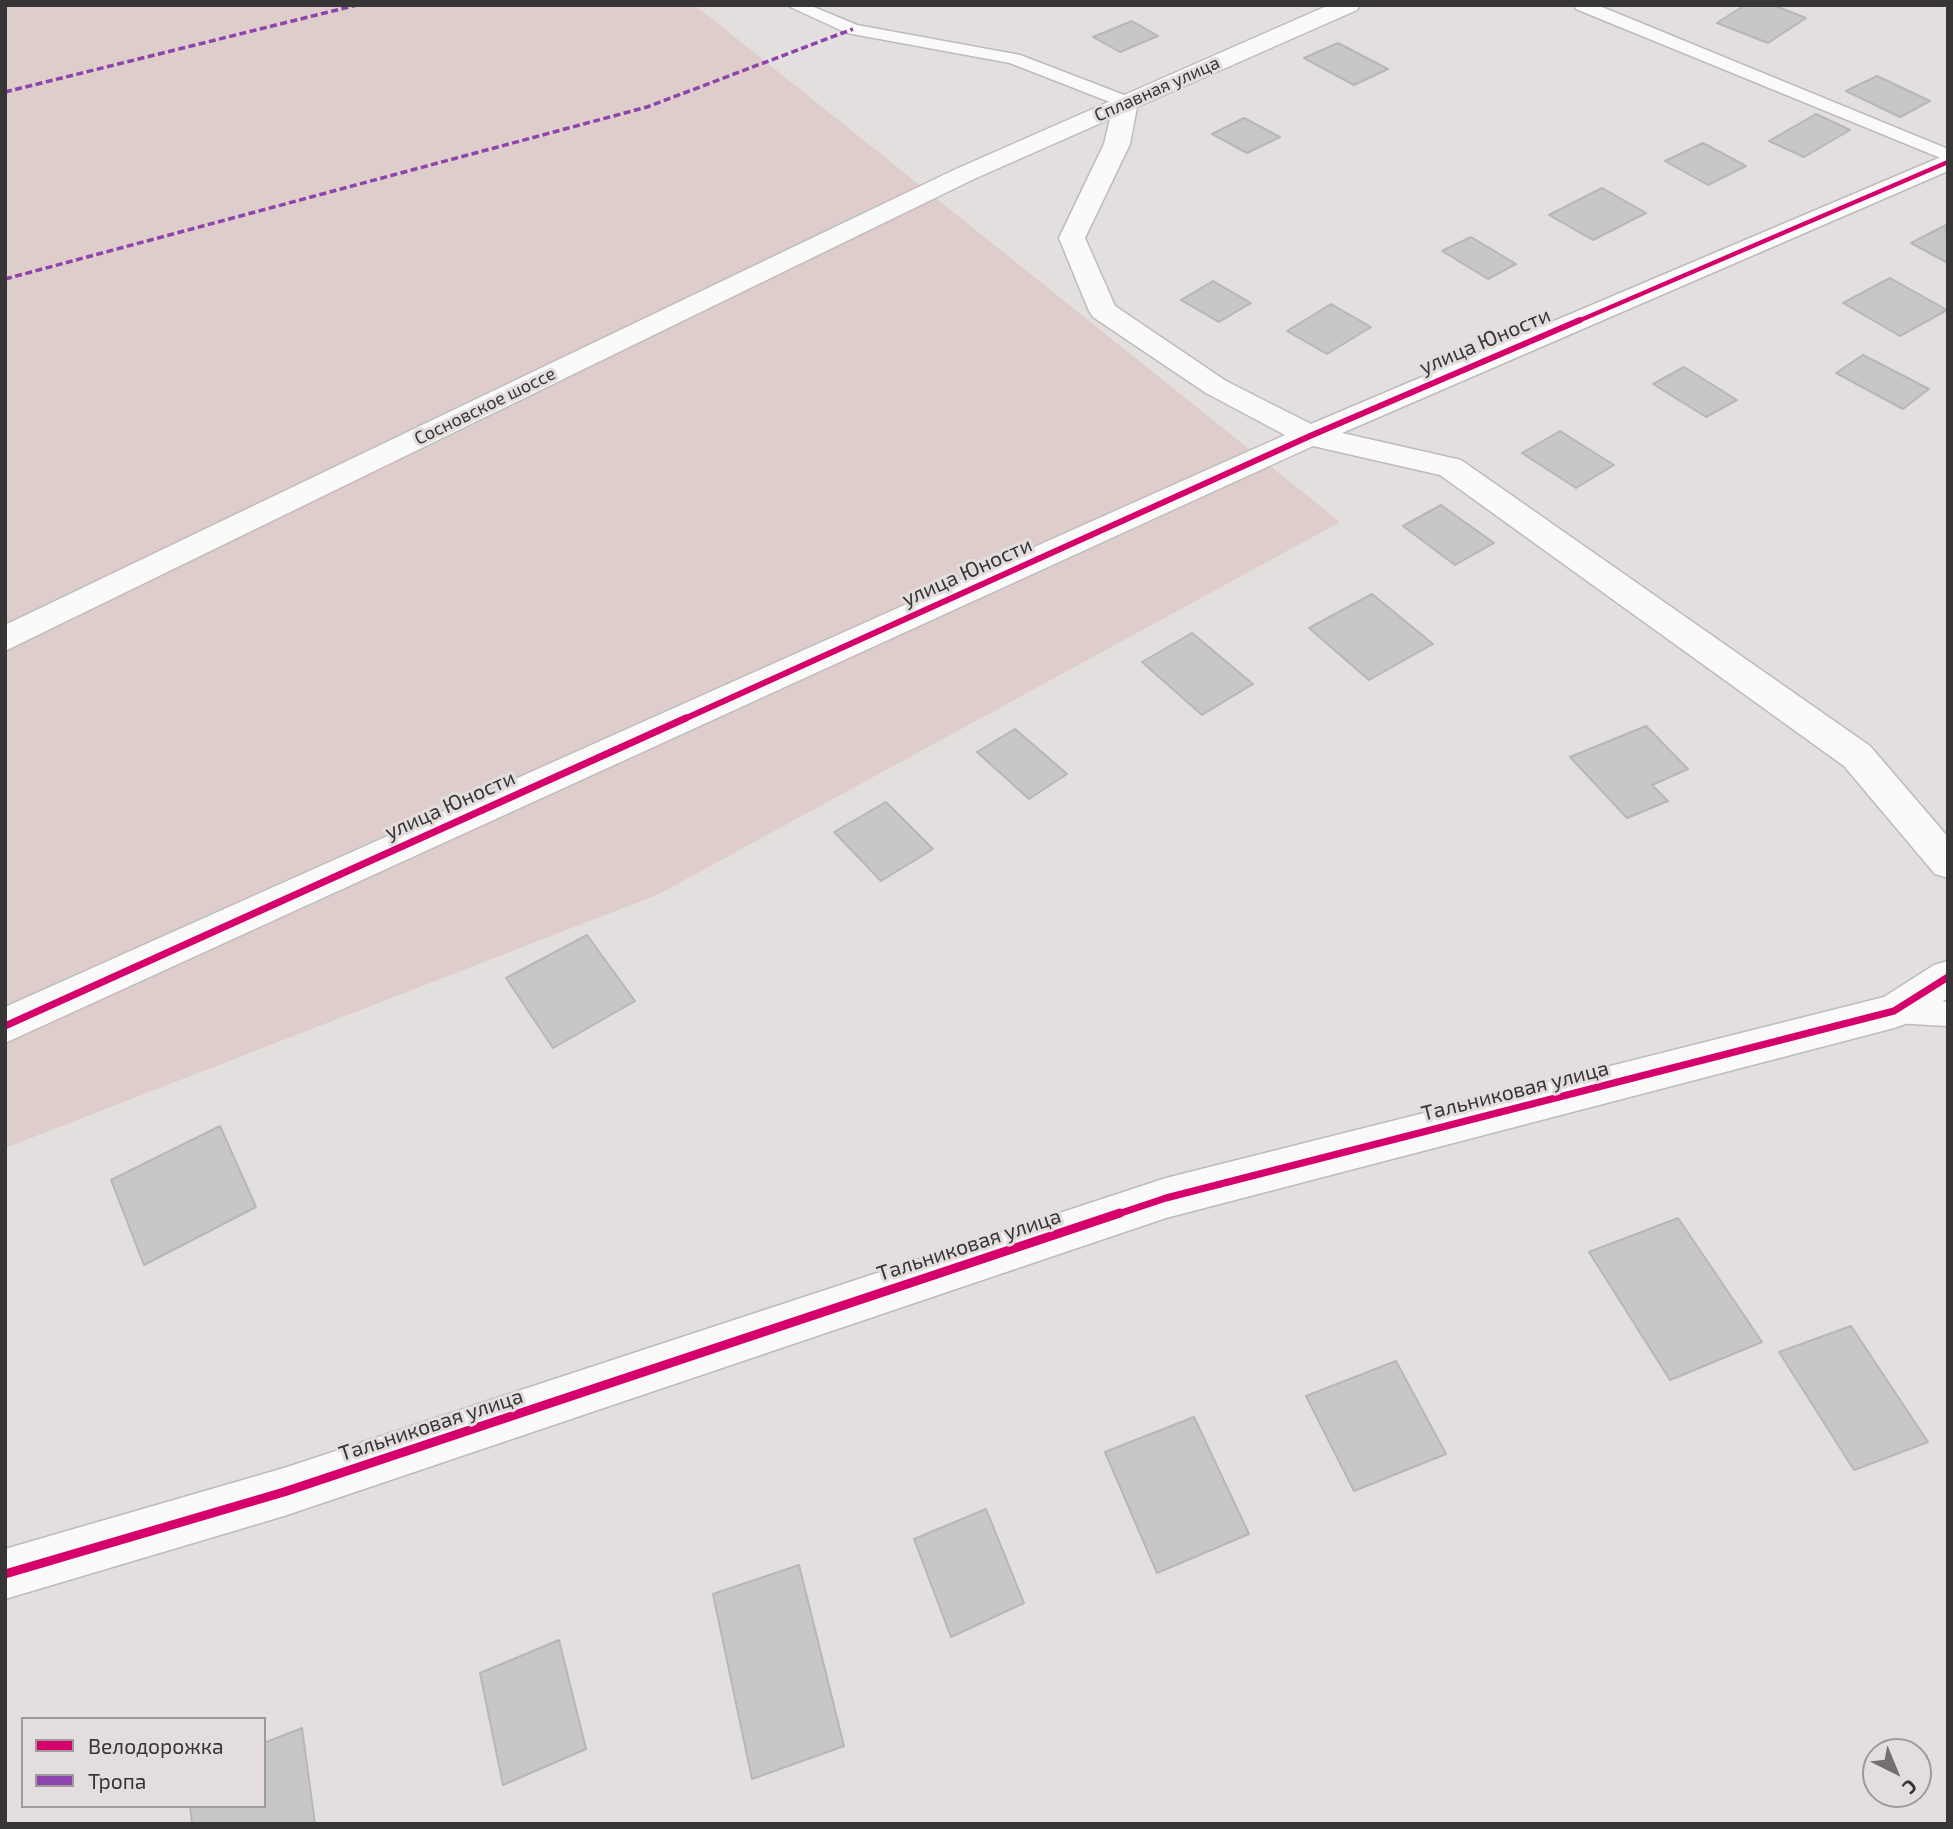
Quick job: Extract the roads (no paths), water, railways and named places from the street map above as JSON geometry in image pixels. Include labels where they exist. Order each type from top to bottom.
[{"type":"street","name":"Сплавная улица","points":[[965,174],[1349,5]]},
{"type":"street","points":[[1126,102],[1117,144],[1072,238],[1103,311],[1216,387],[1310,436],[1450,467],[1857,756],[1948,863]]},
{"type":"street","name":"улица Юности","points":[[5,1026],[1310,436],[1948,162]]},
{"type":"street","name":"Сосновское шоссе","points":[[5,639],[965,174]]},
{"type":"street","name":"Тальниковая улица","points":[[5,1574],[284,1492],[1166,1198],[1894,1012],[1948,976]]},
{"type":"lane","points":[[794,5],[853,29],[1014,59],[1126,102]]},
{"type":"lane","points":[[1582,5],[1948,156]]},
{"type":"lane","points":[[1894,1012],[1948,1014]]}]
